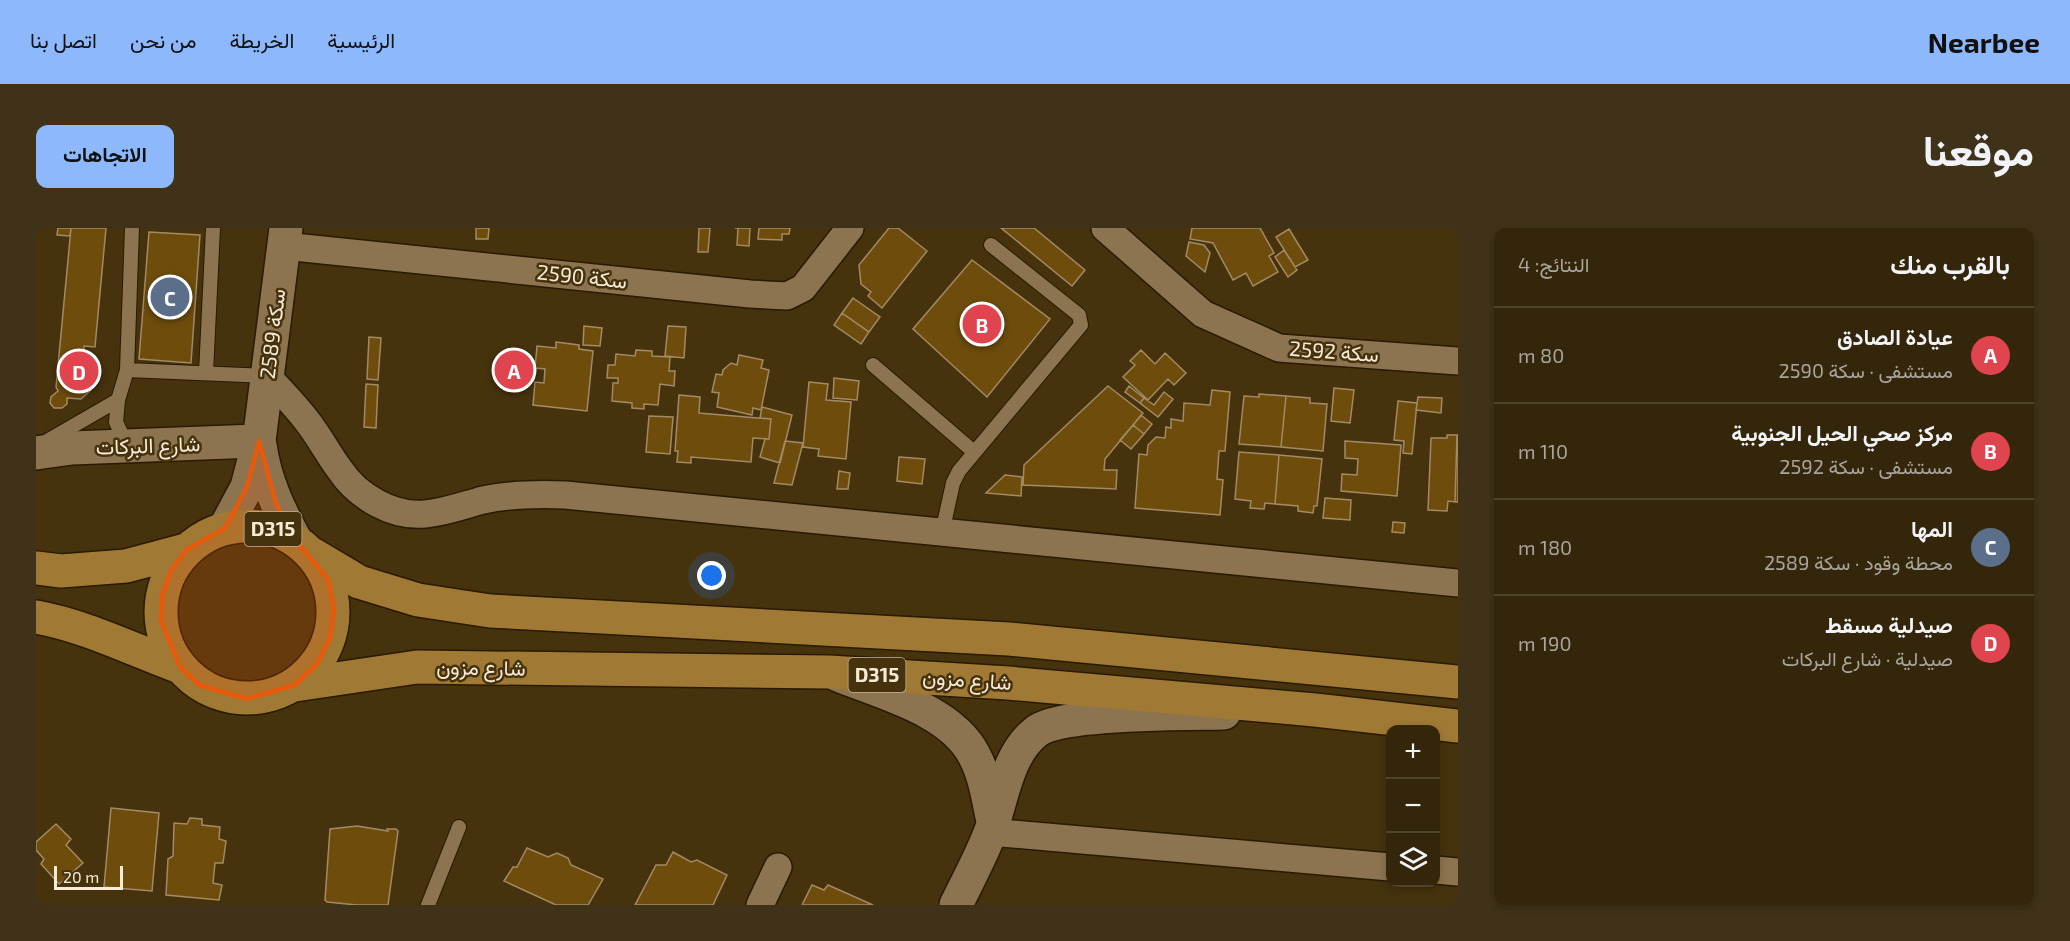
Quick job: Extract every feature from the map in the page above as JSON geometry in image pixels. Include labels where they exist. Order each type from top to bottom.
[{"type":"main road","name":"D315","points":[[36,568],[61,571],[126,566],[186,550],[225,528],[250,525],[274,530],[304,547],[328,579],[334,609],[330,638],[317,664],[295,685],[272,695],[238,698],[222,695],[199,685],[180,668],[167,645],[161,621],[162,595],[171,571],[186,550]]},
{"type":"main road","name":"شارع مزون","points":[[304,547],[359,582],[418,600],[490,611],[1009,639],[1458,682]]},
{"type":"main road","name":"D315","points":[[36,617],[54,620],[97,634],[180,668]]},
{"type":"main road","name":"شارع مزون","points":[[295,685],[417,668],[829,672],[1008,683],[1315,710],[1458,726]]},
{"type":"street","name":"سكة 2590","points":[[285,237],[750,294],[787,296],[803,288],[850,228]]},
{"type":"street","name":"سكة 2592","points":[[1121,233],[1203,314],[1279,348],[1458,362]]},
{"type":"street","name":"سكة 2589","points":[[225,528],[247,487],[259,441],[285,237]]},
{"type":"street","points":[[267,376],[307,420],[341,472],[363,495],[391,510],[423,514],[455,509],[509,495],[537,494],[1458,583]]},
{"type":"street","name":"سكة 2589","points":[[259,441],[268,482],[276,503],[304,547]]},
{"type":"street","name":"شارع البركات","points":[[36,453],[72,448],[259,441]]},
{"type":"street","points":[[829,672],[938,717],[963,740],[974,753],[982,772],[992,827]]},
{"type":"street","points":[[956,905],[992,827],[1003,789],[1020,750],[1038,731],[1060,722],[1098,718],[1315,710]]},
{"type":"street","points":[[992,827],[1386,867]]},
{"type":"street","points":[[760,905],[778,867]]},
{"type":"street","points":[[1440,870],[1458,872]]},
{"type":"lane","points":[[128,447],[116,422],[118,400],[127,370],[132,228]]},
{"type":"lane","points":[[206,373],[213,228]]},
{"type":"lane","points":[[942,533],[953,483],[963,466],[1081,325],[1079,315],[991,245]]},
{"type":"lane","points":[[873,365],[974,452]]},
{"type":"lane","points":[[127,370],[267,376]]},
{"type":"lane","points":[[36,447],[118,400]]},
{"type":"lane","points":[[428,905],[459,827]]},
{"type":"highlighted area","points":[[259,441],[276,503],[296,541],[328,579],[334,609],[330,638],[317,664],[295,685],[247,699],[199,685],[180,667],[161,621],[162,595],[171,571],[186,550],[225,528],[247,487]]},
{"type":"building","points":[[58,228],[71,228],[70,236],[57,235]]},
{"type":"building","points":[[71,228],[106,228],[95,347],[84,346],[83,355],[93,366],[91,390],[81,399],[67,398],[67,404],[62,408],[54,408],[50,403],[51,397],[58,391],[56,387]]},
{"type":"building","points":[[476,228],[489,228],[488,239],[476,239]]},
{"type":"building","points":[[699,228],[710,228],[708,252],[698,252]]},
{"type":"building","points":[[738,228],[750,228],[749,246],[737,245]]},
{"type":"building","points":[[759,228],[790,228],[789,234],[782,234],[782,240],[758,239]]},
{"type":"building","points":[[889,228],[898,228],[927,251],[882,308],[868,296],[871,292],[861,284],[859,265]]},
{"type":"building","points":[[1001,228],[1034,228],[1085,270],[1072,286]]},
{"type":"building","points":[[1192,228],[1260,228],[1274,253],[1269,256],[1278,272],[1253,286],[1246,273],[1233,280],[1213,243],[1190,239]]},
{"type":"building","points":[[1289,229],[1308,260],[1295,267],[1276,237]]},
{"type":"building","points":[[149,232],[200,235],[191,363],[139,359]]},
{"type":"building","points":[[1189,242],[1204,245],[1210,253],[1205,272],[1186,256]]},
{"type":"building","points":[[1284,250],[1297,270],[1288,277],[1275,257]]},
{"type":"building","points":[[972,260],[1050,319],[987,397],[913,329]]},
{"type":"building","points":[[853,298],[880,317],[869,332],[842,313]]},
{"type":"building","points":[[842,313],[869,332],[861,344],[834,325]]},
{"type":"building","points":[[584,326],[602,328],[600,346],[583,345]]},
{"type":"building","points":[[668,326],[686,327],[684,358],[665,356]]},
{"type":"building","points":[[369,337],[381,338],[378,380],[367,379]]},
{"type":"building","points":[[556,342],[579,345],[579,349],[593,351],[587,411],[533,405],[535,382],[544,383],[545,369],[535,368],[537,346],[556,348]]},
{"type":"building","points":[[636,350],[652,351],[652,356],[670,357],[669,371],[675,371],[674,386],[660,384],[658,405],[644,404],[644,409],[632,408],[632,403],[612,401],[613,383],[618,383],[618,378],[607,378],[608,365],[615,365],[616,354],[635,356]]},
{"type":"building","points":[[1141,350],[1155,364],[1165,353],[1186,373],[1174,385],[1168,379],[1148,400],[1123,377],[1135,365],[1130,361]]},
{"type":"building","points":[[739,355],[763,360],[761,368],[769,370],[761,410],[753,408],[752,415],[717,407],[719,393],[712,392],[716,374],[722,375],[723,370],[731,363],[737,365]]},
{"type":"building","points":[[834,378],[859,381],[857,400],[833,398]]},
{"type":"building","points":[[809,382],[828,384],[826,400],[851,402],[846,459],[818,456],[819,449],[803,447]]},
{"type":"building","points":[[366,384],[378,385],[376,428],[364,427]]},
{"type":"building","points":[[1108,386],[1143,413],[1105,459],[1104,470],[1117,470],[1116,489],[1023,485],[1024,465]]},
{"type":"building","points":[[1129,386],[1144,398],[1140,403],[1125,392]]},
{"type":"building","points":[[1334,388],[1354,390],[1350,423],[1331,421]]},
{"type":"building","points":[[1212,390],[1230,392],[1225,451],[1219,451],[1217,479],[1223,480],[1220,515],[1135,508],[1139,454],[1147,455],[1148,445],[1156,437],[1165,438],[1166,427],[1171,428],[1171,419],[1183,421],[1184,403],[1210,405]]},
{"type":"building","points":[[1164,392],[1173,399],[1158,417],[1140,403],[1144,398],[1154,405]]},
{"type":"building","points":[[1259,394],[1286,396],[1281,447],[1239,444],[1244,396],[1259,397]]},
{"type":"building","points":[[679,395],[700,397],[699,413],[771,419],[769,439],[753,438],[751,462],[691,457],[691,463],[677,462],[678,451],[675,451]]},
{"type":"building","points":[[1286,396],[1310,398],[1310,403],[1327,404],[1323,451],[1281,447]]},
{"type":"building","points":[[1418,397],[1442,398],[1441,413],[1416,410]]},
{"type":"building","points":[[1398,401],[1417,403],[1412,454],[1403,453],[1404,441],[1394,440]]},
{"type":"building","points":[[762,407],[792,415],[780,463],[760,457],[765,439],[769,439],[771,419],[760,418]]},
{"type":"building","points":[[1141,415],[1152,424],[1144,434],[1133,425]]},
{"type":"building","points":[[649,416],[673,417],[670,454],[646,452]]},
{"type":"building","points":[[1133,425],[1144,434],[1131,449],[1120,440]]},
{"type":"building","points":[[1447,435],[1457,435],[1455,502],[1448,501],[1447,511],[1428,510],[1431,438],[1447,438]]},
{"type":"building","points":[[1457,435],[1458,502],[1455,502]]},
{"type":"building","points":[[785,441],[803,443],[792,485],[774,483]]},
{"type":"building","points":[[1345,441],[1401,445],[1397,496],[1341,491],[1342,474],[1357,475],[1358,459],[1345,458]]},
{"type":"building","points":[[1239,452],[1279,455],[1275,504],[1265,503],[1264,509],[1250,508],[1251,501],[1235,499]]},
{"type":"building","points":[[1279,455],[1322,459],[1317,506],[1314,506],[1313,513],[1298,511],[1298,506],[1275,504]]},
{"type":"building","points":[[899,457],[925,459],[922,484],[897,481]]},
{"type":"building","points":[[839,471],[850,473],[848,489],[837,489]]},
{"type":"building","points":[[1005,475],[1022,477],[1021,496],[986,493]]},
{"type":"building","points":[[1325,498],[1351,500],[1350,520],[1323,518]]},
{"type":"building","points":[[1393,522],[1405,523],[1404,533],[1392,532]]},
{"type":"building","points":[[111,808],[159,813],[152,891],[104,887]]},
{"type":"building","points":[[190,818],[202,819],[202,825],[220,827],[219,839],[226,841],[223,863],[215,863],[213,883],[222,885],[219,900],[166,895],[168,859],[173,856],[174,823],[187,824]]},
{"type":"building","points":[[56,824],[71,839],[66,845],[83,863],[59,884],[41,864],[44,859],[36,850],[36,842]]},
{"type":"building","points":[[357,826],[398,831],[388,905],[357,905],[325,900],[330,829]]},
{"type":"building","points":[[527,848],[548,857],[557,853],[568,858],[571,865],[603,879],[588,905],[556,905],[504,881],[513,867],[517,867]]},
{"type":"building","points":[[673,852],[691,862],[697,860],[727,875],[713,905],[635,905],[656,865],[666,865]]},
{"type":"building","points":[[812,885],[824,890],[828,885],[873,905],[802,905]]},
{"type":"place","name":"المها","points":[[170,297]]},
{"type":"place","name":"مركز صحي الحيل الجنوبية","points":[[982,324]]},
{"type":"place","name":"عيادة الصادق","points":[[514,370]]},
{"type":"place","name":"صيدلية مسقط","points":[[79,371]]}]
